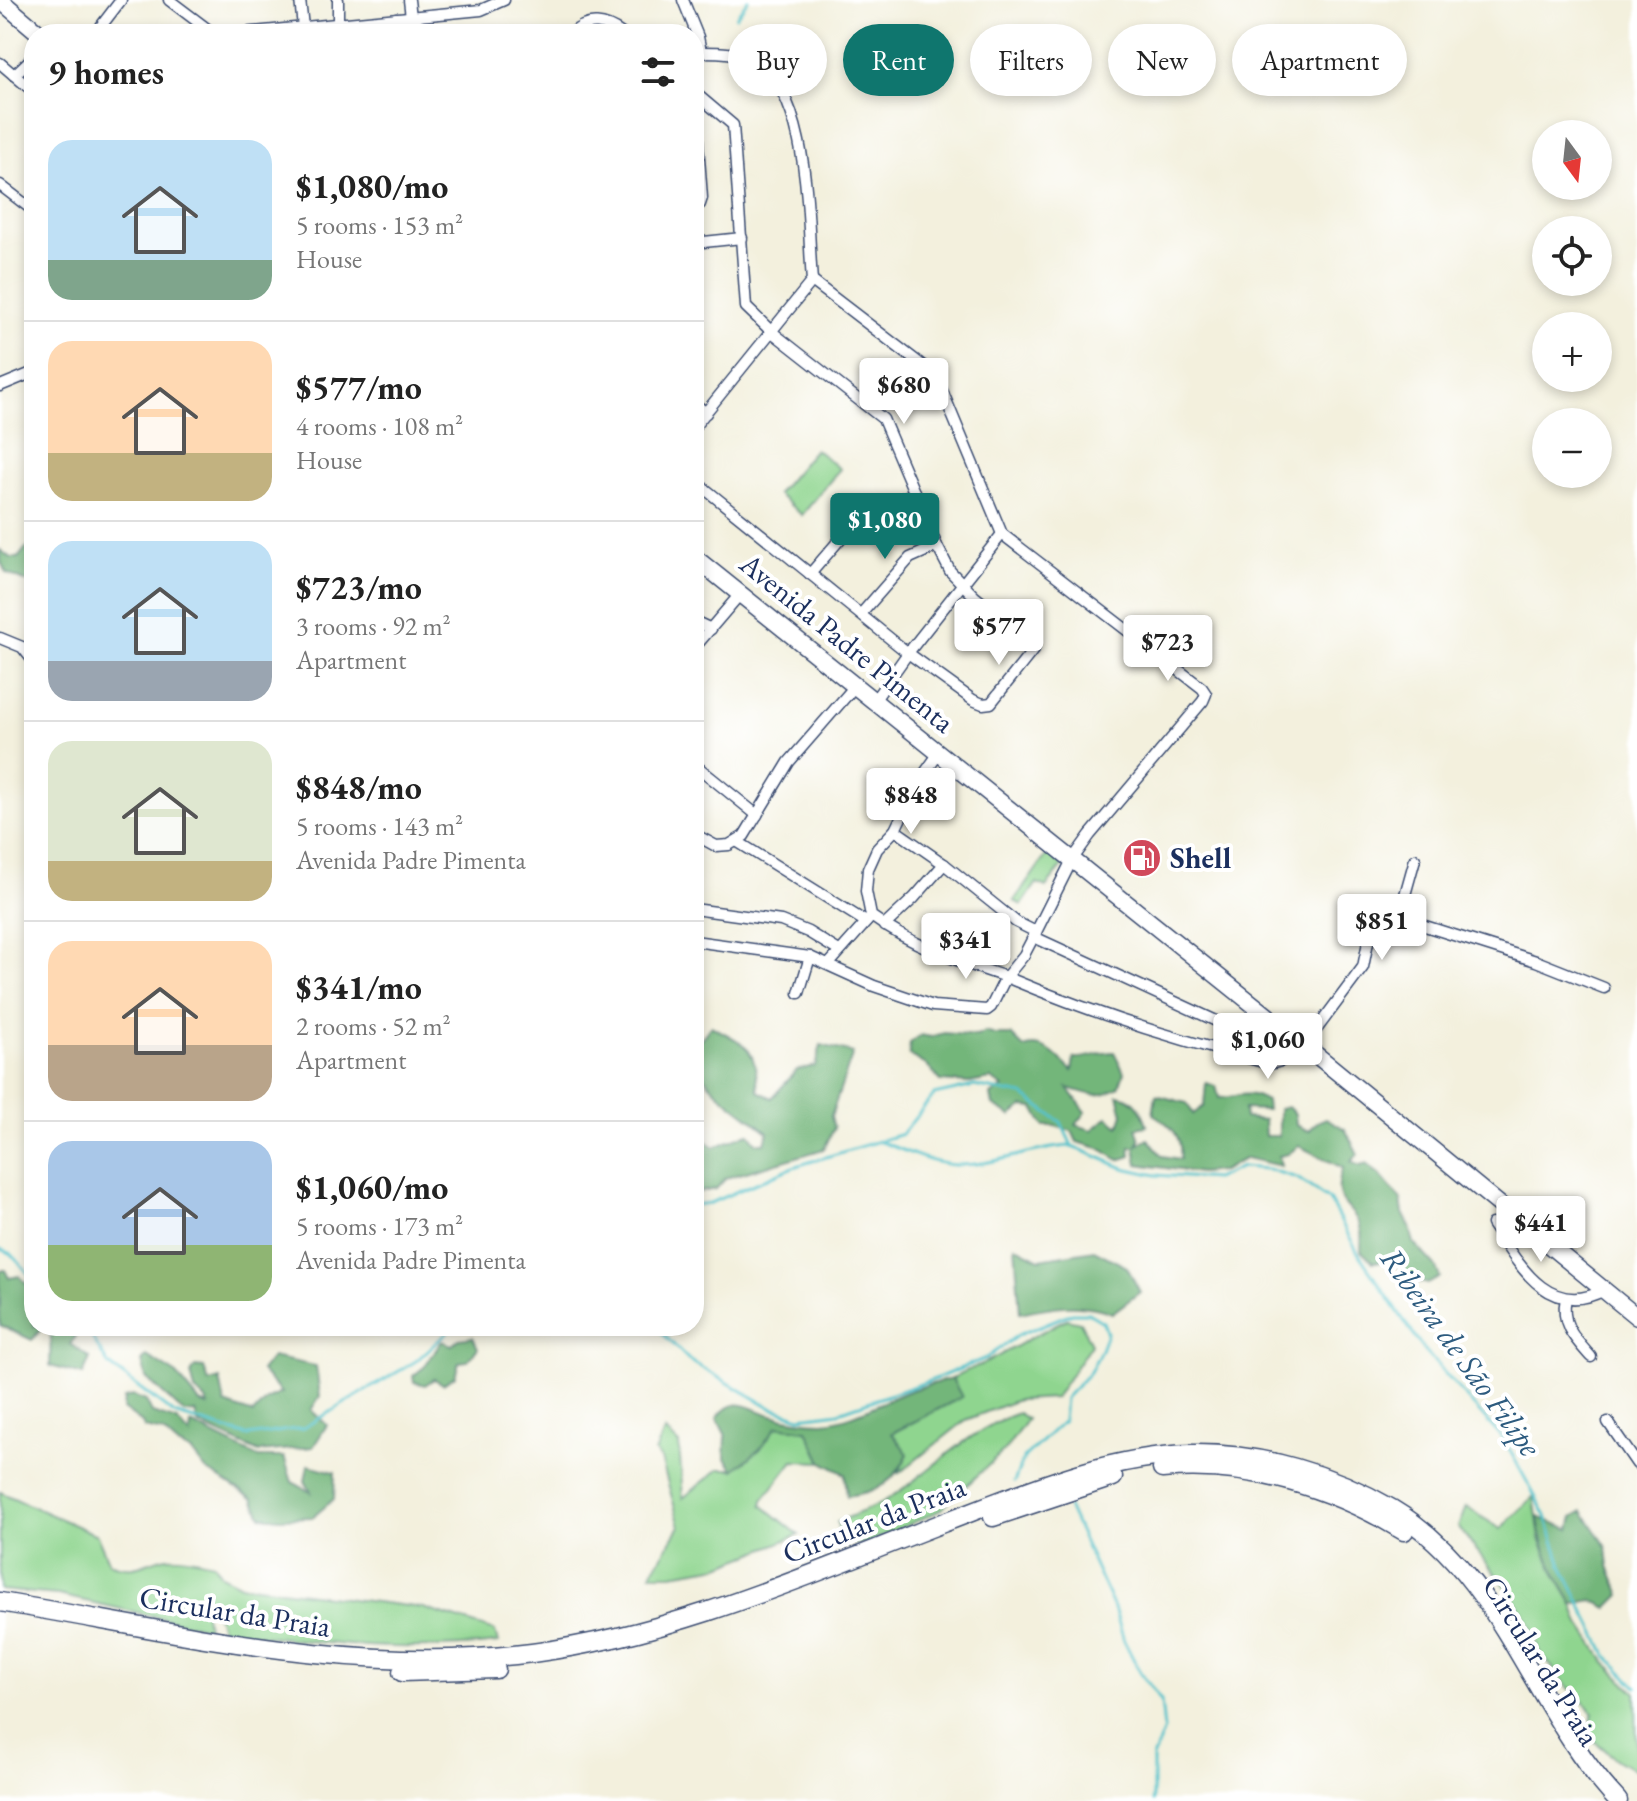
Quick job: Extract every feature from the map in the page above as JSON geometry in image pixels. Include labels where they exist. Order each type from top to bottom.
[{"type":"highway","name":"Circular da Praia","points":[[0,1602],[325,1656],[415,1660],[517,1655],[622,1636],[700,1615],[1086,1471],[1158,1456],[1233,1456],[1273,1462],[1349,1487],[1396,1512],[1436,1542],[1483,1596],[1572,1743],[1618,1801]]},
{"type":"highway","name":"Circular da Praia","points":[[0,1614],[206,1651],[325,1667],[428,1672],[530,1665],[611,1651],[699,1628],[990,1518],[1100,1480],[1169,1468],[1232,1470],[1295,1483],[1334,1496],[1388,1521],[1435,1557],[1473,1601],[1567,1757],[1602,1801]]},
{"type":"main road","points":[[0,0],[28,24]]},
{"type":"main road","name":"Avenida Padre Pimenta","points":[[704,565],[1637,1317]]},
{"type":"street","points":[[103,24],[121,0]]},
{"type":"street","points":[[169,0],[201,24]]},
{"type":"street","points":[[300,0],[303,24]]},
{"type":"street","points":[[338,0],[338,24],[481,10],[504,0]]},
{"type":"street","points":[[409,0],[411,17]]},
{"type":"street","points":[[683,0],[693,24]]},
{"type":"street","points":[[396,18],[396,24]]},
{"type":"street","points":[[704,52],[731,52],[756,63],[777,81],[790,105],[800,138],[812,281],[704,415]]},
{"type":"street","points":[[24,61],[5,71],[24,85]]},
{"type":"street","points":[[704,100],[733,125],[746,307],[772,332],[883,419],[937,546],[961,584],[1034,643],[1034,649],[991,703],[983,704],[959,691],[908,653],[704,488]]},
{"type":"street","points":[[0,185],[24,203]]},
{"type":"street","points":[[704,242],[742,238]]},
{"type":"street","points":[[704,942],[810,957],[874,986],[933,1006],[981,1010],[991,1007],[1006,977],[1035,935],[1072,860],[1206,694],[1002,534],[936,376],[812,281]]},
{"type":"street","points":[[0,386],[24,376]]},
{"type":"street","points":[[810,574],[860,516],[915,493]]},
{"type":"street","points":[[874,701],[1002,534]]},
{"type":"street","points":[[861,614],[910,558],[937,546]]},
{"type":"street","points":[[704,637],[741,593]]},
{"type":"street","points":[[704,626],[711,629]]},
{"type":"street","points":[[0,638],[24,650]]},
{"type":"street","points":[[738,842],[789,762],[855,686]]},
{"type":"street","points":[[829,964],[868,919],[865,879],[877,849],[895,830],[917,784],[939,753]]},
{"type":"street","points":[[704,772],[757,815]]},
{"type":"street","points":[[895,830],[1035,935],[1238,1031]]},
{"type":"street","points":[[704,839],[716,846],[738,842],[868,919],[924,948],[1006,977],[1072,1005],[1270,1064],[1281,1061],[1304,1046],[1363,967],[1368,942],[1389,910],[1403,902],[1415,859]]},
{"type":"street","points":[[884,926],[944,864]]},
{"type":"street","points":[[704,910],[781,921],[808,932],[839,951]]},
{"type":"street","points":[[1389,910],[1425,926],[1536,961],[1604,988]]},
{"type":"street","points":[[799,993],[810,957]]},
{"type":"street","points":[[1223,1051],[1257,1009]]},
{"type":"street","points":[[1492,1224],[1534,1282],[1566,1298],[1580,1299],[1604,1290]]},
{"type":"street","points":[[1566,1298],[1563,1311],[1565,1324],[1591,1357]]},
{"type":"street","points":[[1608,1422],[1637,1464]]},
{"type":"green space","points":[[815,449],[840,469],[802,515],[777,494]]},
{"type":"green space","points":[[0,550],[11,558],[18,558],[24,550],[24,581],[6,573],[0,560]]},
{"type":"green space","points":[[1048,853],[1063,866],[1046,887],[1037,883],[1022,905],[1014,901]]},
{"type":"green space","points":[[711,1026],[742,1044],[752,1056],[758,1091],[772,1098],[797,1070],[815,1066],[821,1045],[853,1053],[831,1116],[834,1128],[824,1149],[726,1178],[716,1189],[704,1191],[704,1139],[715,1147],[748,1133],[757,1143],[765,1143],[768,1132],[721,1096],[704,1076],[704,1035]]},
{"type":"green space","points":[[985,1032],[1011,1035],[1024,1048],[1045,1048],[1072,1071],[1074,1058],[1114,1052],[1124,1072],[1119,1087],[1099,1095],[1068,1088],[1086,1112],[1076,1125],[1092,1130],[1108,1117],[1119,1126],[1123,1114],[1118,1095],[1124,1096],[1137,1105],[1147,1126],[1136,1128],[1140,1140],[1137,1145],[1148,1139],[1162,1156],[1180,1159],[1180,1144],[1165,1122],[1153,1114],[1156,1095],[1187,1103],[1193,1114],[1204,1106],[1206,1083],[1216,1086],[1219,1098],[1248,1095],[1266,1101],[1267,1110],[1244,1109],[1245,1118],[1264,1120],[1265,1136],[1279,1136],[1279,1109],[1288,1107],[1295,1114],[1296,1125],[1309,1131],[1326,1118],[1345,1129],[1358,1154],[1351,1162],[1360,1166],[1366,1164],[1401,1200],[1414,1243],[1435,1266],[1440,1277],[1428,1284],[1403,1278],[1397,1261],[1373,1262],[1361,1251],[1358,1222],[1344,1204],[1339,1190],[1343,1168],[1299,1146],[1279,1156],[1281,1166],[1246,1158],[1222,1171],[1200,1173],[1138,1164],[1135,1147],[1130,1147],[1131,1156],[1119,1160],[1099,1148],[1077,1142],[1072,1131],[1044,1126],[1034,1108],[1023,1107],[1011,1116],[993,1105],[991,1095],[1003,1087],[991,1079],[969,1083],[941,1081],[926,1065],[909,1055],[910,1043],[921,1035],[931,1037],[944,1033],[977,1036]]},
{"type":"green space","points":[[1015,1246],[1040,1259],[1094,1250],[1127,1267],[1140,1292],[1112,1313],[1089,1307],[1066,1306],[1020,1313]]},
{"type":"green space","points":[[0,1270],[5,1270],[9,1278],[19,1276],[24,1281],[24,1336],[35,1336],[32,1340],[0,1325]]},
{"type":"green space","points":[[1067,1319],[1080,1322],[1091,1344],[1055,1398],[1017,1400],[966,1420],[898,1474],[907,1454],[892,1433],[961,1397],[952,1379],[956,1376]]},
{"type":"green space","points":[[51,1336],[75,1336],[70,1344],[90,1358],[83,1375],[50,1366]]},
{"type":"green space","points":[[473,1337],[478,1348],[467,1361],[459,1362],[455,1376],[443,1384],[434,1379],[425,1385],[414,1382],[413,1376],[424,1367],[442,1341],[452,1345],[459,1339]]},
{"type":"green space","points":[[147,1356],[177,1375],[200,1403],[208,1406],[206,1400],[195,1391],[191,1374],[195,1367],[204,1368],[209,1382],[220,1379],[225,1404],[253,1414],[266,1400],[281,1393],[261,1371],[272,1357],[316,1366],[320,1396],[311,1410],[327,1425],[313,1447],[259,1452],[198,1424],[195,1412],[184,1413],[146,1378],[142,1361]]},
{"type":"green space","points":[[952,1379],[962,1397],[892,1433],[908,1454],[891,1479],[868,1492],[847,1496],[845,1474],[822,1462],[807,1430],[777,1426],[760,1449],[734,1470],[725,1457],[726,1436],[717,1418],[730,1406],[743,1405],[797,1420],[832,1421],[910,1391]]},
{"type":"green space","points":[[133,1396],[146,1401],[152,1413],[177,1421],[190,1435],[191,1424],[258,1457],[284,1457],[292,1482],[311,1492],[305,1481],[308,1465],[335,1472],[334,1499],[313,1517],[261,1516],[253,1499],[206,1470],[192,1452],[176,1444],[163,1432],[144,1428],[123,1409],[124,1398]]},
{"type":"green space","points":[[1018,1413],[1027,1419],[1005,1450],[939,1511],[868,1543],[854,1544],[839,1532],[837,1522],[888,1499],[966,1440]]},
{"type":"green space","points":[[777,1426],[807,1430],[822,1462],[793,1461],[763,1500],[762,1505],[799,1535],[720,1566],[672,1574],[651,1574],[680,1526],[661,1459],[655,1452],[665,1431],[679,1444],[683,1498],[719,1469],[734,1469],[760,1449]]},
{"type":"green space","points":[[0,1492],[97,1535],[109,1563],[134,1567],[167,1557],[196,1559],[213,1563],[221,1575],[241,1585],[423,1608],[495,1631],[498,1643],[394,1647],[324,1643],[221,1628],[216,1613],[208,1610],[205,1614],[207,1628],[58,1595],[0,1590]]},
{"type":"green space","points":[[1534,1496],[1540,1539],[1580,1624],[1606,1663],[1636,1693],[1637,1772],[1589,1736],[1593,1712],[1539,1651],[1530,1624],[1507,1588],[1458,1527],[1466,1507],[1501,1529]]},
{"type":"green space","points":[[1583,1511],[1607,1547],[1609,1566],[1621,1595],[1608,1608],[1592,1600],[1573,1604],[1555,1573],[1542,1540],[1538,1517],[1570,1529],[1573,1517]]},
{"type":"waterway","points":[[736,17],[748,0]]},
{"type":"waterway","name":"Ribeira de São Filipe","points":[[704,1204],[793,1167],[902,1134],[934,1095],[974,1086],[1023,1095],[1061,1122],[1072,1146],[1124,1168],[1156,1175],[1215,1179],[1242,1167],[1267,1169],[1297,1178],[1329,1200],[1360,1256],[1424,1350],[1504,1440],[1546,1516],[1563,1568],[1607,1656],[1637,1687]]},
{"type":"waterway","points":[[878,1141],[926,1159],[956,1165],[986,1163],[1072,1146]]},
{"type":"waterway","name":"Ribeira de São Filipe","points":[[0,1249],[12,1254],[24,1268]]},
{"type":"waterway","points":[[665,1336],[690,1361],[772,1408],[800,1417],[839,1412],[935,1379],[986,1358],[1018,1335],[1072,1313],[1088,1313],[1103,1322],[1107,1333],[1101,1350],[1090,1372],[1065,1398],[1063,1421],[1024,1458],[1014,1482]]},
{"type":"waterway","name":"Ribeira de São Filipe","points":[[91,1336],[108,1364],[174,1414],[248,1436],[303,1428],[416,1361],[443,1336]]},
{"type":"waterway","points":[[1068,1507],[1114,1608],[1124,1641],[1140,1672],[1161,1701],[1164,1730],[1153,1758],[1153,1801]]},
{"type":"place","name":"Shell","points":[[1142,858]]}]
